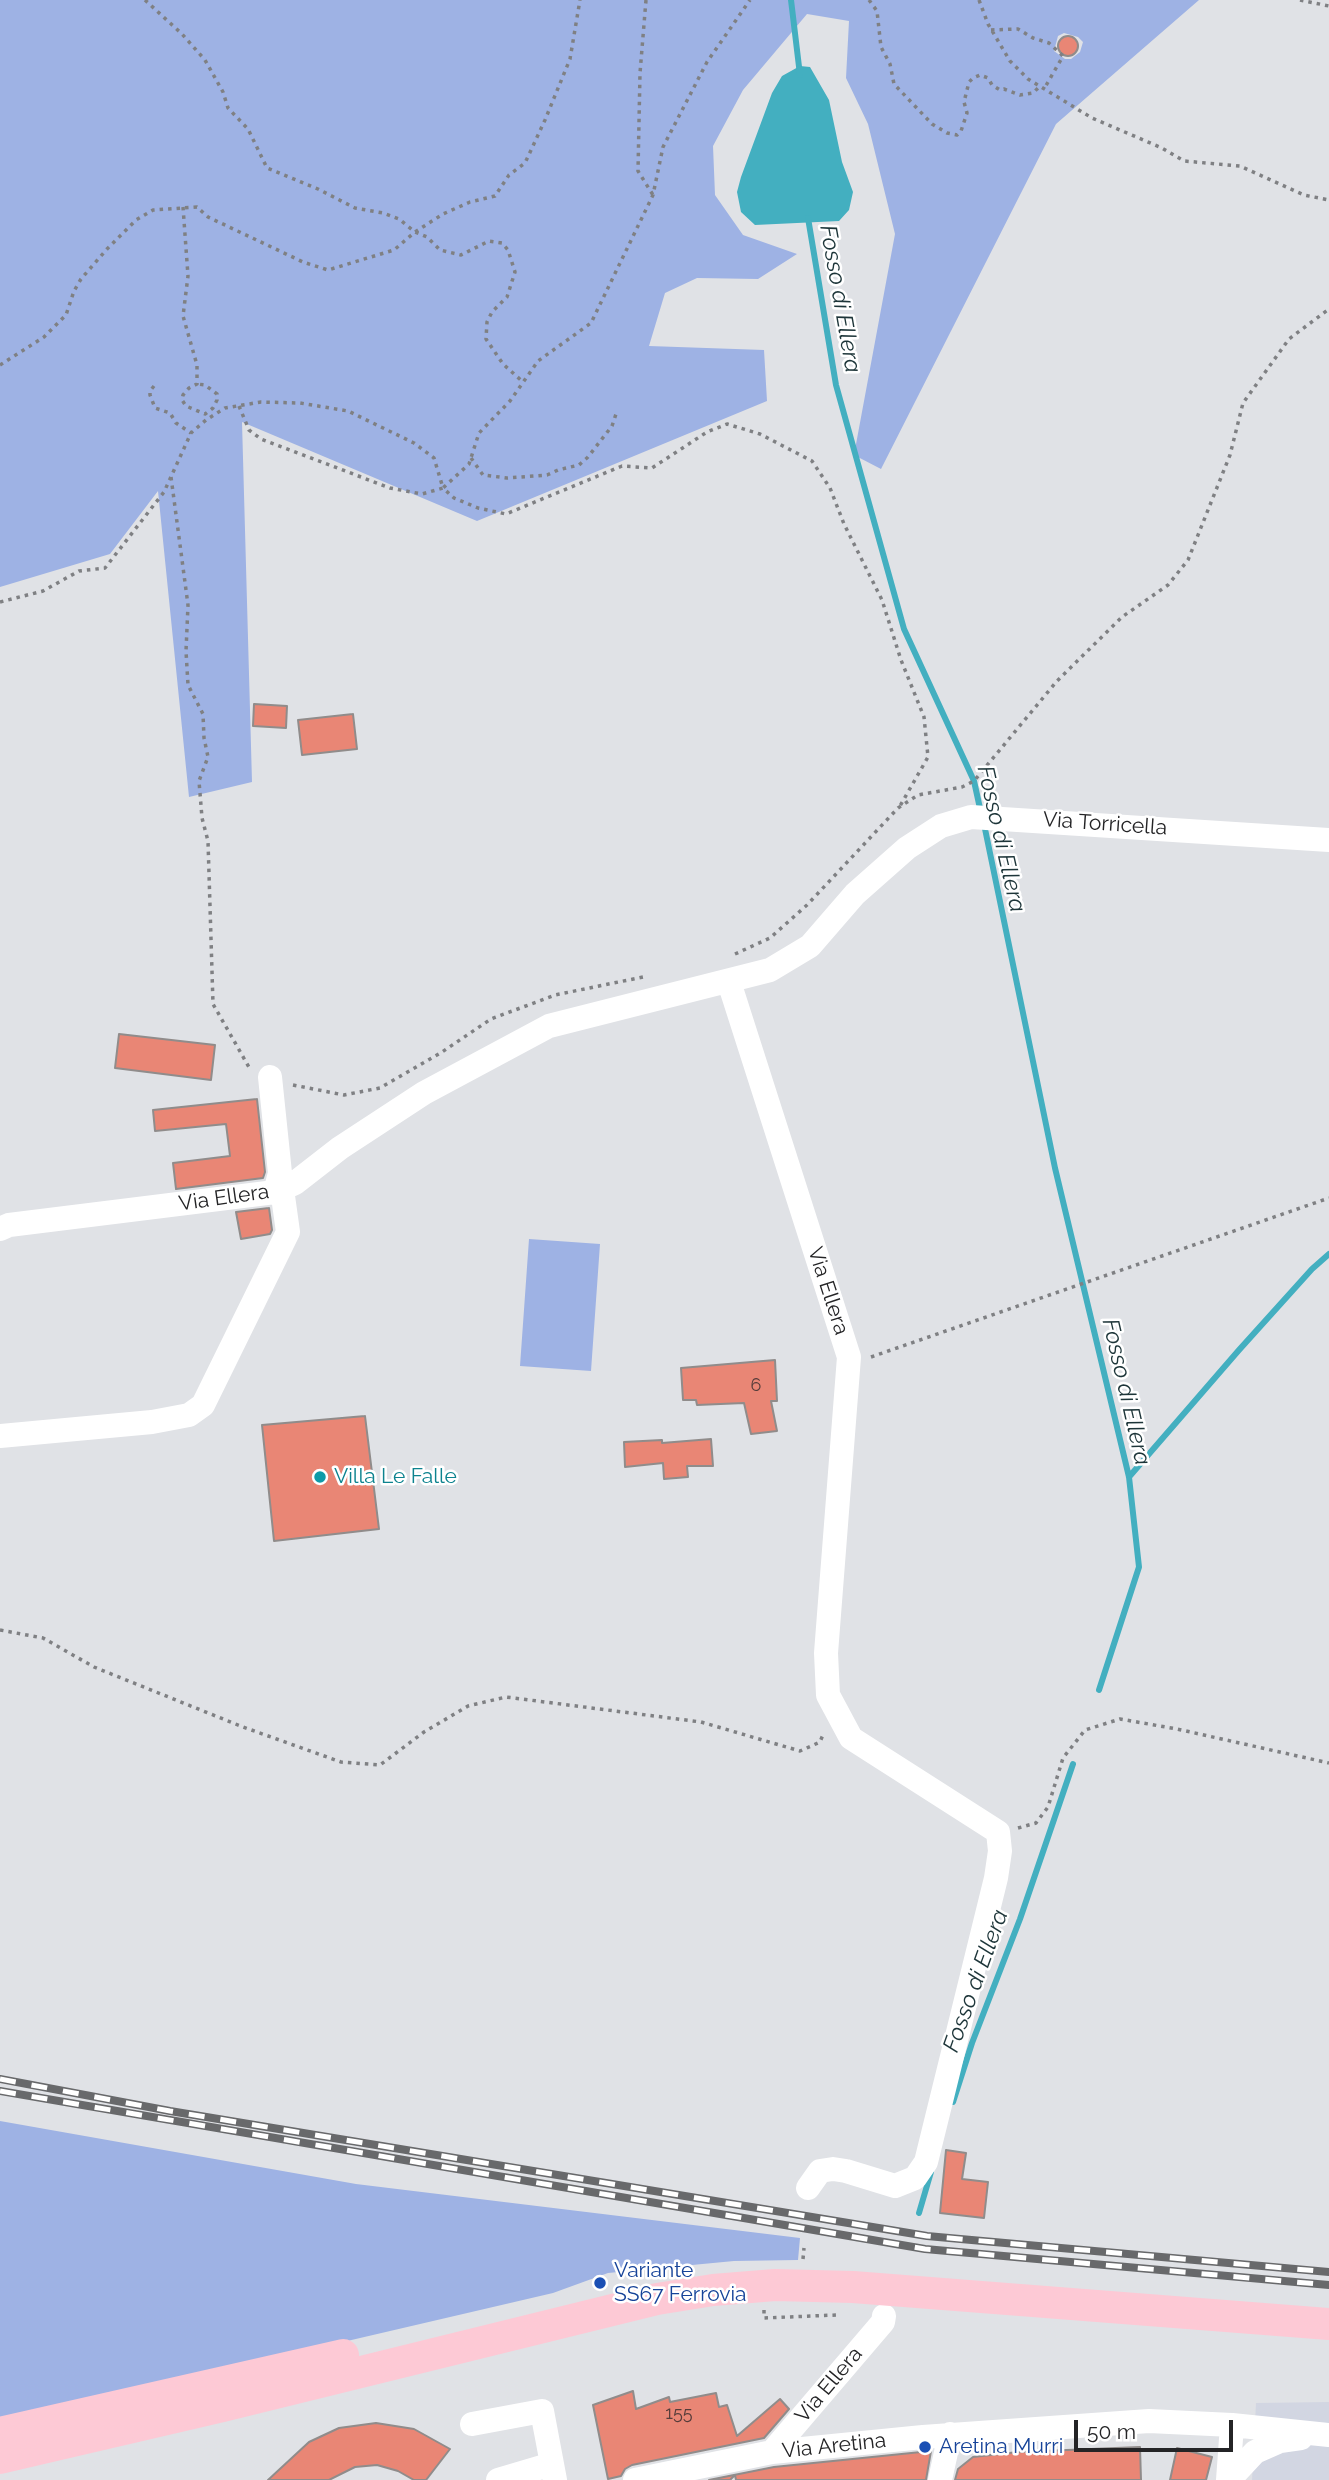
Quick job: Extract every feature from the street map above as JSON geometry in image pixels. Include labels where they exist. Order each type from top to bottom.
[{"type":"main road","points":[[0,2433],[547,2310],[657,2299],[713,2290],[751,2287],[853,2287],[1329,2324]]},
{"type":"main road","points":[[0,2458],[657,2299]]},
{"type":"street","name":"Via Torricella","points":[[727,970],[770,970],[810,946],[855,894],[907,848],[940,826],[980,817],[1329,840]]},
{"type":"street","name":"Via Ellera","points":[[3,1224],[278,1191],[295,1183],[340,1148],[424,1093],[549,1027],[727,970],[849,1357],[826,1653],[828,1695],[851,1738],[998,1832]]},
{"type":"street","points":[[0,1437],[152,1422],[189,1415],[203,1405],[288,1232],[278,1191],[280,1172],[270,1077]]},
{"type":"street","points":[[808,2188],[820,2171],[833,2169],[895,2186],[915,2178],[926,2162],[996,1878],[1000,1851],[998,1832]]},
{"type":"street","name":"Via Ellera","points":[[772,2452],[883,2322],[884,2316]]},
{"type":"street","points":[[472,2424],[542,2412],[553,2472],[498,2480]]},
{"type":"street","name":"Via Aretina","points":[[635,2480],[772,2452],[950,2434],[1149,2421],[1232,2425],[1325,2435]]},
{"type":"street","points":[[1228,2480],[1232,2425]]},
{"type":"street","points":[[940,2480],[950,2434]]},
{"type":"street","points":[[1228,2480],[1255,2452],[1280,2441],[1325,2435]]},
{"type":"path","points":[[145,0],[182,34],[205,60],[229,108],[248,129],[267,167],[355,208],[400,219],[440,250],[461,255],[489,241],[502,243],[508,250],[515,272],[507,296],[492,312],[487,322],[486,339],[502,364],[523,382]]},
{"type":"path","points":[[0,365],[44,337],[66,315],[81,279],[136,220],[153,211],[197,207],[208,217],[303,262],[328,270],[394,250],[415,232],[470,202],[495,196],[509,175],[525,163],[570,59],[580,0]]},
{"type":"path","points":[[646,0],[640,73],[638,171],[653,195]]},
{"type":"path","points":[[239,406],[250,430],[261,439],[390,488],[422,494],[443,488],[469,464],[479,433],[510,401],[538,361],[591,323],[653,195],[663,147],[707,61],[750,0]]},
{"type":"path","points":[[869,0],[877,11],[881,47],[890,64],[894,83],[932,124],[947,133],[957,135],[961,131],[967,113],[964,102],[969,82],[973,78],[981,75],[988,78],[992,85],[1000,90],[1020,94],[1033,93],[1042,88],[1063,56],[1049,43],[1033,38],[1024,31],[1011,28],[991,30]]},
{"type":"path","points":[[979,0],[991,30],[1010,61],[1028,79],[1092,118],[1162,148],[1184,161],[1240,166],[1304,195],[1329,200]]},
{"type":"path","points":[[1300,0],[1329,6]]},
{"type":"path","points":[[183,207],[188,276],[183,316],[197,365],[197,384]]},
{"type":"path","points":[[898,808],[918,795],[962,787],[974,781],[1057,681],[1122,617],[1168,585],[1188,560],[1230,455],[1243,403],[1289,339],[1329,309]]},
{"type":"path","points":[[197,384],[205,385],[216,394],[217,400],[213,408],[205,414],[186,406],[182,400],[189,388],[197,384]]},
{"type":"path","points":[[154,386],[150,396],[155,408],[170,413],[176,423],[191,433]]},
{"type":"path","points":[[0,602],[43,591],[79,571],[105,568],[164,492],[191,433],[205,420],[225,408],[261,402],[300,403],[348,411],[414,443],[434,458],[443,488],[454,498],[478,508],[506,514],[622,466],[652,468],[707,432],[727,424],[760,434],[812,461],[830,488],[844,524],[882,600],[901,660],[924,717],[928,757],[898,808],[807,905],[770,938],[727,970]]},
{"type":"path","points":[[205,414],[205,420]]},
{"type":"path","points":[[471,458],[482,475],[507,478],[547,475],[579,465],[612,426],[616,414]]},
{"type":"path","points":[[171,477],[188,605],[188,685],[203,714],[208,757],[198,782],[208,841],[213,1004],[251,1070],[292,1085],[344,1095],[380,1088],[442,1052],[491,1019],[555,995],[649,975]]},
{"type":"path","points":[[849,1365],[1329,1198]]},
{"type":"path","points":[[0,1630],[43,1638],[94,1667],[243,1727],[341,1762],[380,1765],[424,1732],[468,1706],[506,1697],[701,1722],[800,1751],[820,1742],[834,1707]]},
{"type":"path","points":[[998,1832],[1036,1823],[1048,1807],[1063,1758],[1085,1730],[1120,1719],[1329,1763]]},
{"type":"path","points":[[803,2263],[804,2248]]},
{"type":"path","points":[[764,2310],[764,2318],[835,2315]]},
{"type":"shaded area","points":[[0,0],[1199,0],[1056,124],[881,469],[854,455],[895,234],[868,124],[846,78],[849,21],[807,14],[743,90],[713,146],[715,195],[743,235],[797,254],[758,279],[697,278],[665,293],[649,346],[764,350],[767,401],[477,521],[242,422],[252,782],[189,797],[158,491],[110,554],[0,587]],"holes":[[[1064,33],[1078,37],[1083,42],[1080,52],[1071,59],[1065,59],[1054,51],[1058,36]]]},
{"type":"shaded area","points":[[800,66],[810,67],[829,100],[842,162],[853,192],[849,210],[839,221],[755,225],[741,212],[737,192],[741,177],[772,93],[782,76]]},
{"type":"shaded area","points":[[529,1239],[600,1244],[591,1371],[520,1366]]},
{"type":"shaded area","points":[[0,2121],[356,2184],[800,2238],[798,2260],[734,2261],[608,2273],[553,2293],[0,2422]]},
{"type":"shaded area","points":[[1329,2402],[1329,2480],[1252,2480],[1256,2403]]},
{"type":"building","points":[[1068,36],[1075,39],[1078,46],[1075,53],[1068,56],[1061,53],[1058,46],[1061,39]]},
{"type":"building","points":[[254,704],[287,706],[286,728],[253,726]]},
{"type":"building","points":[[353,714],[357,749],[302,755],[298,720]]},
{"type":"building","points":[[119,1034],[215,1045],[211,1080],[115,1068]]},
{"type":"building","points":[[257,1099],[265,1172],[263,1178],[176,1189],[173,1163],[230,1156],[226,1124],[155,1131],[153,1110]]},
{"type":"building","points":[[269,1208],[272,1230],[270,1234],[241,1239],[236,1212]]},
{"type":"building","points":[[775,1360],[777,1401],[771,1401],[777,1431],[751,1434],[744,1403],[697,1405],[696,1400],[683,1400],[681,1368]]},
{"type":"building","name":"Villa Le Falle","points":[[365,1416],[379,1529],[274,1541],[262,1425]]},
{"type":"building","points":[[711,1439],[713,1466],[687,1466],[688,1477],[664,1479],[663,1463],[625,1467],[624,1442],[662,1440],[662,1443]]},
{"type":"building","points":[[946,2150],[966,2153],[962,2179],[988,2182],[984,2218],[940,2213]]},
{"type":"building","points":[[633,2391],[636,2409],[669,2397],[670,2402],[716,2393],[719,2407],[727,2405],[737,2436],[780,2399],[789,2409],[764,2438],[632,2465],[625,2469],[621,2476],[608,2479],[593,2405]]},
{"type":"building","points":[[376,2423],[414,2429],[450,2449],[426,2480],[414,2480],[398,2471],[377,2465],[355,2467],[329,2480],[268,2480],[309,2442],[339,2428]]},
{"type":"building","points":[[1140,2447],[1141,2480],[955,2480],[958,2469],[973,2457],[1018,2452]]},
{"type":"building","points":[[1177,2448],[1212,2457],[1206,2480],[1170,2480]]},
{"type":"building","points":[[931,2451],[926,2480],[736,2480],[735,2475],[730,2480],[709,2480],[774,2467]]},
{"type":"waterway","name":"Fosso di Ellera","points":[[791,0],[800,75]]},
{"type":"waterway","name":"Fosso di Ellera","points":[[808,218],[836,385],[904,629],[974,781],[981,813]]},
{"type":"waterway","name":"Fosso di Ellera","points":[[984,824],[1055,1168],[1129,1477],[1139,1567],[1099,1690]]},
{"type":"waterway","points":[[1129,1477],[1239,1350],[1312,1269],[1329,1254]]},
{"type":"waterway","name":"Fosso di Ellera","points":[[953,2102],[1073,1764]]},
{"type":"waterway","name":"Fosso di Ellera","points":[[919,2213],[931,2172]]},
{"type":"railway","points":[[0,2079],[170,2111],[927,2236],[1329,2272]]},
{"type":"railway","points":[[0,2091],[925,2249],[1329,2285]]},
{"type":"place","name":"Villa Le Falle","points":[[320,1477]]},
{"type":"place","name":"Variante SS67 Ferrovia","points":[[600,2283]]},
{"type":"place","name":"Aretina Murri","points":[[925,2447]]}]
